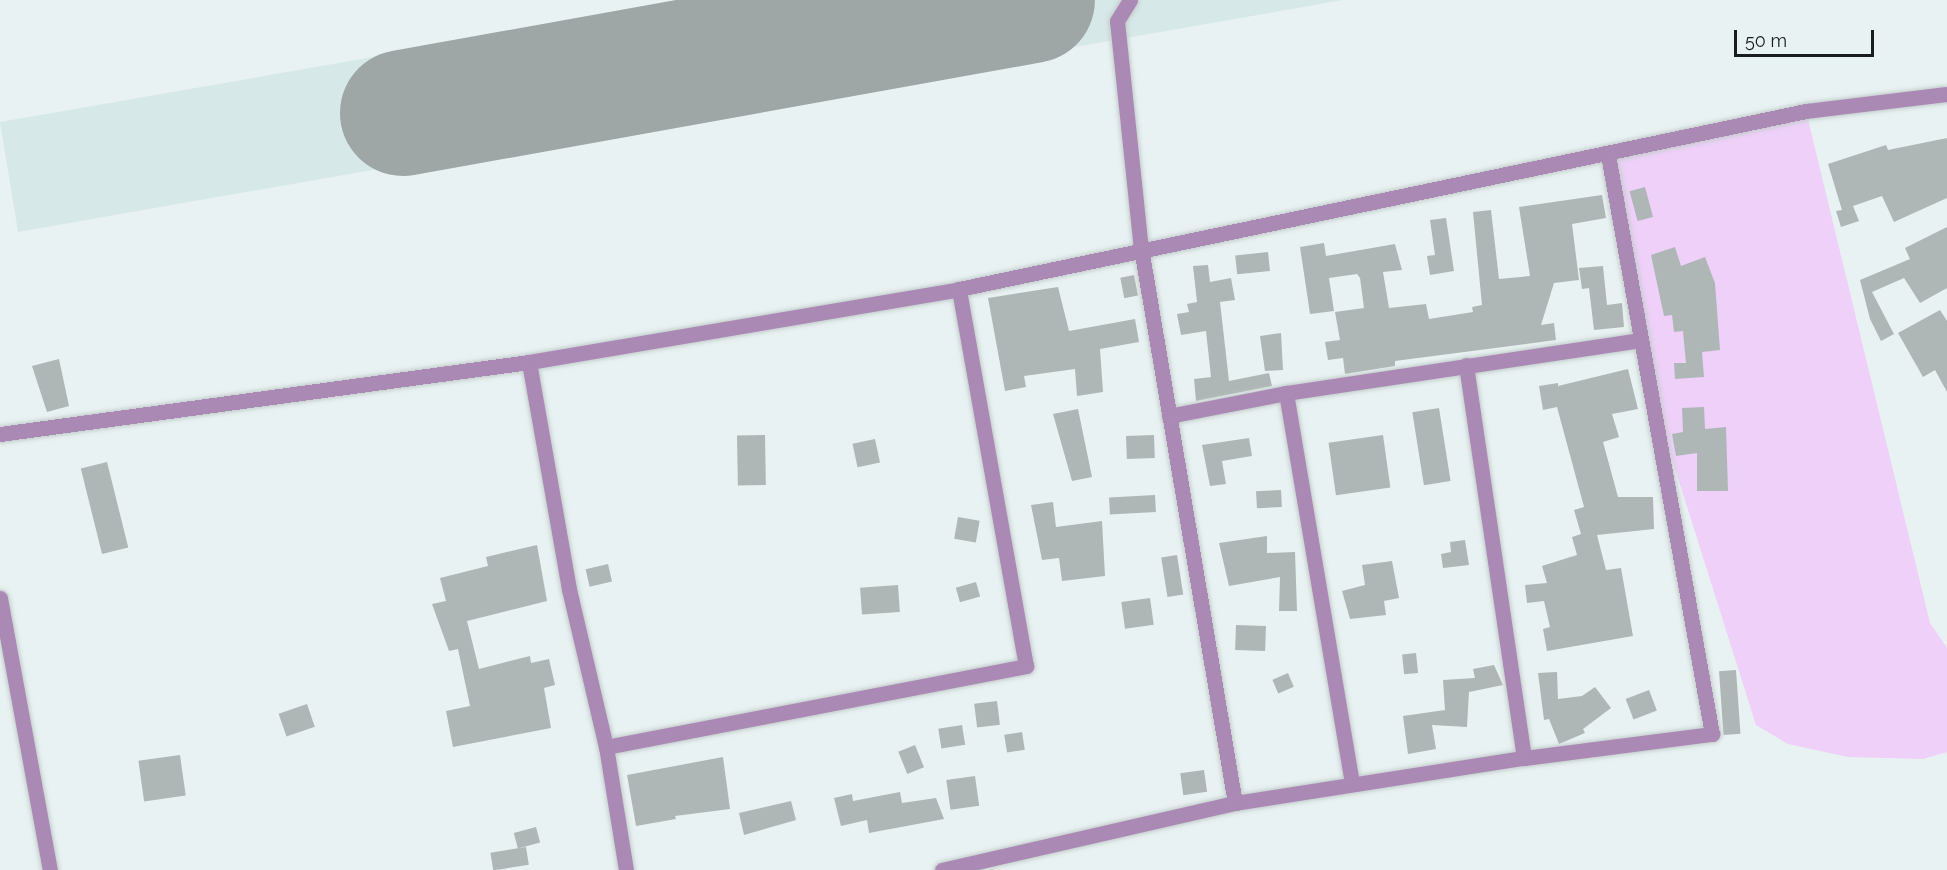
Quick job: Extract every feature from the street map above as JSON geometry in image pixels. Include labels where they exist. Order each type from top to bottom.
[{"type":"street","points":[[1130,0],[1117,21],[1141,248],[1235,803]]},
{"type":"street","points":[[0,434],[529,362],[959,289],[1141,248],[1608,155],[1806,111],[1947,94]]},
{"type":"street","points":[[942,870],[1235,803],[1524,758],[1712,734],[1608,155]]},
{"type":"street","points":[[606,747],[1026,666],[959,289]]},
{"type":"street","points":[[1169,416],[1286,393],[1640,340]]},
{"type":"street","points":[[529,362],[569,589],[606,747],[626,870]]},
{"type":"street","points":[[1466,365],[1524,758]]},
{"type":"street","points":[[1286,393],[1352,783]]},
{"type":"street","points":[[0,598],[50,870]]},
{"type":"shaded area","points":[[700,0],[1343,0],[18,232],[0,122]]},
{"type":"shaded area","points":[[1806,111],[1930,623],[1947,648],[1947,752],[1923,759],[1848,757],[1788,744],[1756,725],[1665,437],[1615,158]]},
{"type":"building","points":[[1947,138],[1947,198],[1894,222],[1882,196],[1853,206],[1859,221],[1841,227],[1836,211],[1842,210],[1828,164],[1886,145],[1888,150]]},
{"type":"building","points":[[1645,187],[1653,217],[1638,221],[1630,191]]},
{"type":"building","points":[[1602,195],[1606,218],[1572,224],[1579,280],[1554,283],[1541,325],[1554,323],[1556,340],[1395,361],[1395,366],[1345,374],[1343,358],[1328,360],[1325,342],[1340,340],[1335,312],[1364,308],[1360,278],[1357,274],[1329,278],[1334,311],[1310,314],[1300,247],[1324,243],[1326,256],[1395,244],[1402,270],[1383,272],[1389,308],[1426,304],[1429,319],[1473,312],[1472,307],[1482,305],[1473,212],[1491,210],[1499,279],[1530,276],[1519,207]]},
{"type":"building","points":[[1446,218],[1454,271],[1430,275],[1427,256],[1435,255],[1430,220]]},
{"type":"building","points":[[1947,227],[1947,288],[1920,303],[1904,278],[1872,292],[1894,334],[1881,341],[1870,319],[1860,280],[1910,259],[1905,248]]},
{"type":"building","points":[[1675,247],[1681,266],[1705,257],[1715,283],[1720,350],[1702,352],[1704,377],[1675,379],[1674,363],[1686,363],[1683,331],[1674,332],[1672,315],[1664,316],[1651,255]]},
{"type":"building","points":[[1268,252],[1270,271],[1237,274],[1235,255]]},
{"type":"building","points":[[1208,265],[1210,282],[1231,278],[1235,300],[1220,302],[1229,381],[1269,373],[1272,386],[1196,401],[1194,379],[1211,377],[1206,331],[1181,335],[1177,314],[1189,312],[1187,304],[1197,302],[1193,266]]},
{"type":"building","points":[[1603,266],[1607,305],[1622,303],[1624,327],[1594,330],[1589,288],[1582,289],[1579,268]]},
{"type":"building","points":[[1134,275],[1138,296],[1124,298],[1120,278]]},
{"type":"building","points":[[1058,287],[1069,331],[1135,319],[1139,342],[1100,349],[1103,392],[1077,396],[1075,369],[1024,376],[1026,387],[1005,391],[988,298]]},
{"type":"building","points":[[1940,310],[1947,321],[1947,392],[1935,370],[1923,377],[1898,333]]},
{"type":"building","points":[[1281,333],[1283,370],[1265,371],[1260,336]]},
{"type":"building","points":[[59,359],[69,406],[47,412],[32,366]]},
{"type":"building","points":[[1628,369],[1638,409],[1612,414],[1619,437],[1603,442],[1618,497],[1653,497],[1654,529],[1597,535],[1606,570],[1621,568],[1633,636],[1547,651],[1543,629],[1550,627],[1544,601],[1527,603],[1525,585],[1547,583],[1542,566],[1577,555],[1572,537],[1581,534],[1574,510],[1584,507],[1557,407],[1543,410],[1539,386],[1558,383],[1558,386]]},
{"type":"building","points":[[1704,407],[1705,429],[1726,427],[1728,491],[1697,491],[1697,453],[1676,456],[1672,434],[1683,432],[1682,408]]},
{"type":"building","points":[[1439,408],[1451,481],[1424,485],[1412,412]]},
{"type":"building","points":[[1078,409],[1092,477],[1072,481],[1053,414]]},
{"type":"building","points":[[737,435],[765,435],[766,485],[738,485]]},
{"type":"building","points":[[1154,435],[1155,458],[1127,459],[1126,436]]},
{"type":"building","points":[[1383,435],[1390,487],[1336,495],[1329,443]]},
{"type":"building","points":[[1249,438],[1252,456],[1222,461],[1226,484],[1210,486],[1202,445]]},
{"type":"building","points":[[875,439],[880,462],[857,467],[853,444]]},
{"type":"building","points":[[107,462],[128,547],[102,554],[81,469]]},
{"type":"building","points":[[1281,490],[1282,507],[1257,508],[1256,491]]},
{"type":"building","points":[[1155,495],[1156,512],[1110,514],[1109,497]]},
{"type":"building","points":[[1053,502],[1056,527],[1102,521],[1105,576],[1062,581],[1059,558],[1042,560],[1031,505]]},
{"type":"building","points":[[958,517],[980,521],[976,542],[954,539]]},
{"type":"building","points":[[1267,536],[1267,553],[1295,552],[1297,611],[1279,611],[1280,577],[1229,586],[1219,543]]},
{"type":"building","points":[[1465,540],[1469,565],[1443,568],[1441,554],[1451,552],[1450,542]]},
{"type":"building","points":[[537,545],[547,601],[467,621],[479,669],[530,656],[531,663],[549,659],[555,685],[544,688],[551,728],[453,747],[446,711],[470,706],[458,649],[449,651],[432,604],[446,601],[440,578],[488,566],[486,557]]},
{"type":"building","points":[[1177,555],[1183,595],[1167,597],[1161,558]]},
{"type":"building","points":[[1392,561],[1399,598],[1384,601],[1386,615],[1350,619],[1342,591],[1365,585],[1362,565]]},
{"type":"building","points":[[608,564],[612,582],[590,587],[586,569]]},
{"type":"building","points":[[976,582],[980,596],[960,602],[956,588]]},
{"type":"building","points":[[898,585],[900,612],[862,615],[860,588]]},
{"type":"building","points":[[1150,598],[1154,625],[1125,629],[1121,602]]},
{"type":"building","points":[[1236,625],[1266,626],[1265,651],[1235,650]]},
{"type":"building","points":[[1416,653],[1418,673],[1404,674],[1402,654]]},
{"type":"building","points":[[1494,665],[1503,685],[1469,692],[1467,727],[1432,725],[1436,749],[1408,754],[1403,716],[1445,710],[1443,680],[1475,678],[1473,669]]},
{"type":"building","points":[[1736,670],[1740,734],[1724,735],[1719,671]]},
{"type":"building","points":[[1557,672],[1558,699],[1582,696],[1595,687],[1611,708],[1583,729],[1585,733],[1559,744],[1549,719],[1544,720],[1538,673]]},
{"type":"building","points":[[1288,673],[1294,687],[1278,693],[1272,680]]},
{"type":"building","points":[[1649,690],[1657,711],[1634,719],[1626,699]]},
{"type":"building","points":[[997,701],[1000,725],[977,728],[974,704]]},
{"type":"building","points":[[307,704],[315,727],[286,736],[279,714]]},
{"type":"building","points":[[962,725],[965,745],[941,749],[938,729]]},
{"type":"building","points":[[1022,732],[1025,750],[1007,753],[1004,735]]},
{"type":"building","points":[[915,745],[924,767],[907,774],[898,752]]},
{"type":"building","points":[[180,755],[186,796],[144,801],[138,761]]},
{"type":"building","points":[[723,757],[730,809],[675,816],[676,819],[636,826],[627,775]]},
{"type":"building","points":[[1204,770],[1207,792],[1183,795],[1180,773]]},
{"type":"building","points":[[975,776],[979,806],[950,810],[946,780]]},
{"type":"building","points":[[900,792],[902,803],[936,798],[944,819],[869,833],[867,820],[841,826],[834,798],[852,794],[853,801]]},
{"type":"building","points":[[791,801],[796,820],[744,835],[739,813]]},
{"type":"building","points":[[536,827],[540,842],[518,848],[514,833]]},
{"type":"building","points":[[526,847],[529,865],[493,870],[490,853]]},
{"type":"runway","points":[[403,113],[1032,0]]}]
